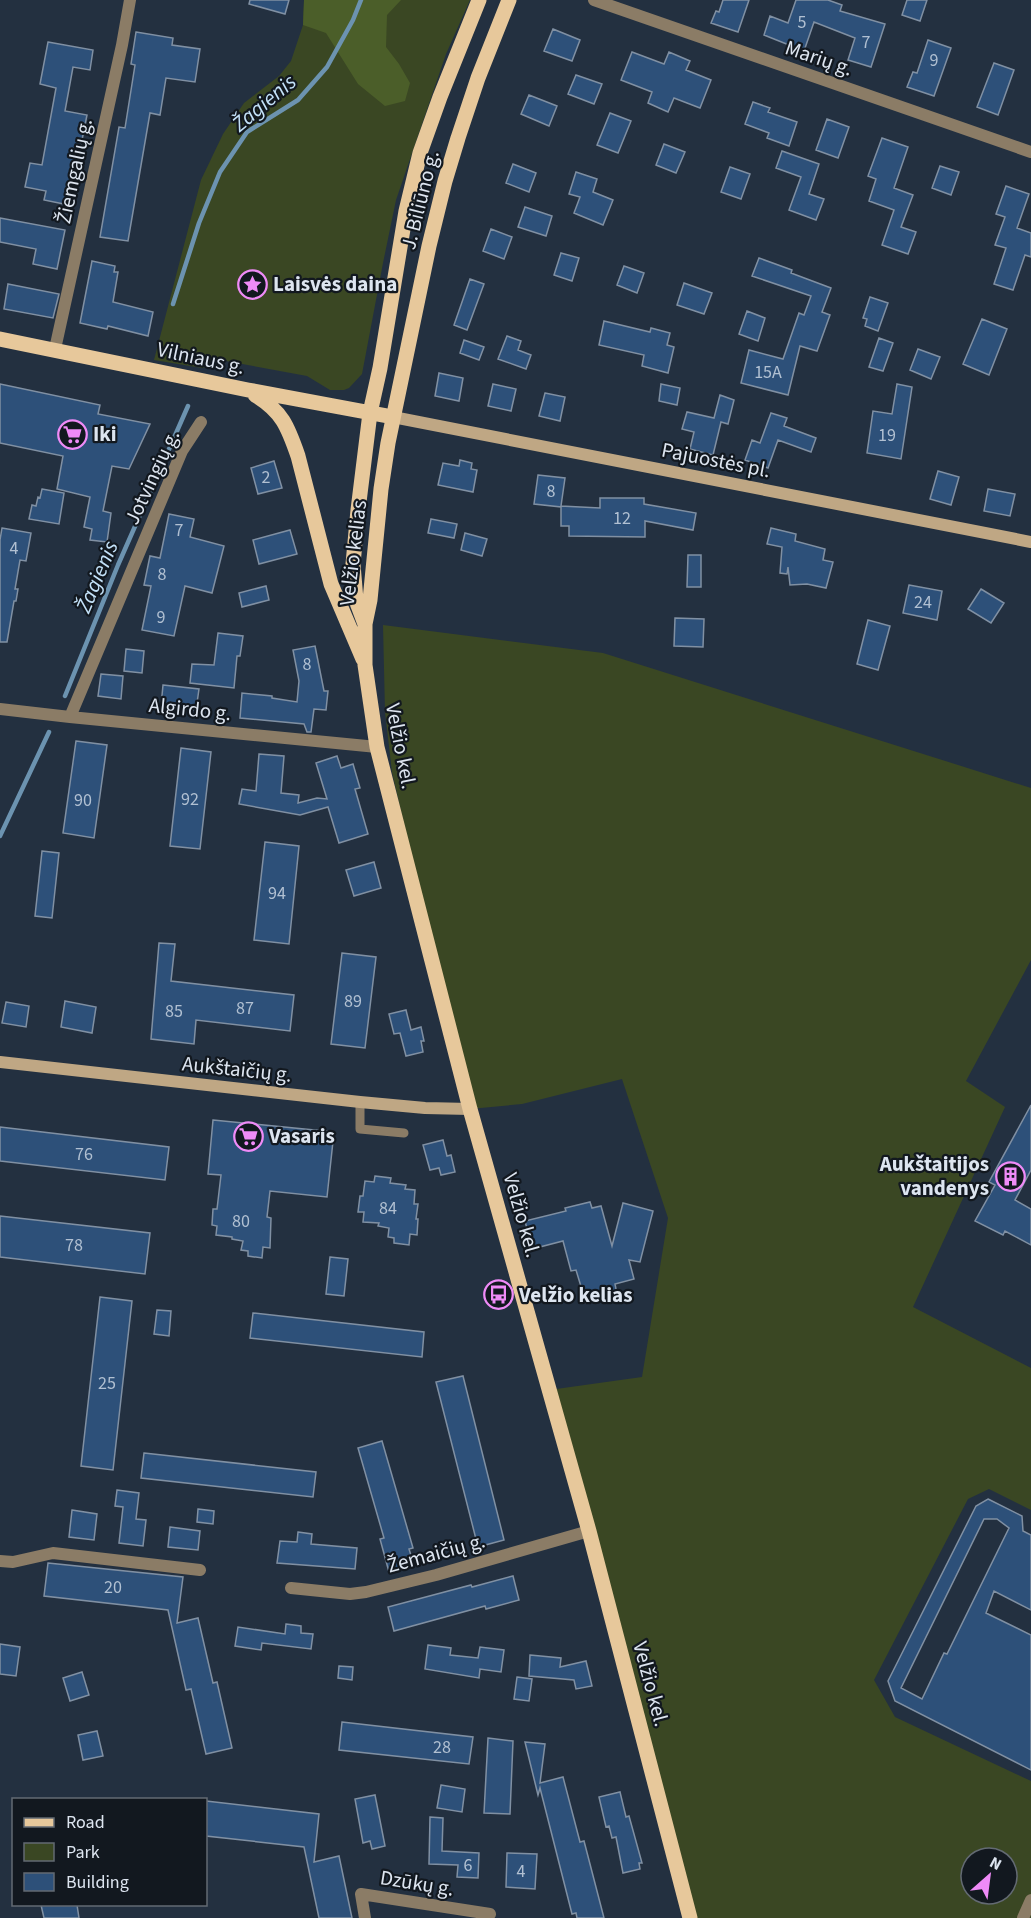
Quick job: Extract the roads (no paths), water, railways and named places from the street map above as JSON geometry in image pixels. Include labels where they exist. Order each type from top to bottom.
[{"type":"main road","name":"J. Biliūno g.","points":[[370,413],[412,183],[440,97],[479,0]]},
{"type":"main road","name":"J. Biliūno g.","points":[[393,417],[445,181],[478,78],[508,0]]},
{"type":"main road","name":"Vilniaus g.","points":[[0,339],[393,417]]},
{"type":"main road","points":[[248,390],[276,410],[291,436],[331,584],[365,666]]},
{"type":"main road","name":"Velžio kelias","points":[[365,624],[356,600],[353,564],[370,413]]},
{"type":"main road","name":"Velžio kelias","points":[[365,624],[370,600],[381,489],[393,417]]},
{"type":"main road","name":"Pajuostės pl.","points":[[393,417],[1031,542]]},
{"type":"main road","name":"Velžio kel.","points":[[365,624],[365,666],[377,747],[470,1109],[589,1531],[690,1918]]},
{"type":"main road","name":"Aukštaičių g.","points":[[0,1062],[360,1102],[425,1108],[470,1109]]},
{"type":"street","name":"Žiemgalių g.","points":[[55,349],[130,0]]},
{"type":"street","name":"Marių g.","points":[[594,0],[1031,152]]},
{"type":"street","name":"Jotvingių g.","points":[[70,717],[182,451],[201,422]]},
{"type":"street","name":"Algirdo g.","points":[[0,709],[377,747]]},
{"type":"street","name":"Žemaičių g.","points":[[291,1588],[350,1593],[366,1592],[436,1575],[589,1531]]},
{"type":"street","points":[[0,1561],[12,1562],[53,1553],[200,1570]]},
{"type":"street","name":"Dzūkų g.","points":[[365,1918],[361,1894],[490,1914]]},
{"type":"street","points":[[1023,1918],[1031,1900]]},
{"type":"lane","points":[[360,1102],[360,1129],[404,1133]]},
{"type":"waterway","name":"Žagienis","points":[[173,304],[199,223],[220,172],[247,132],[298,100],[327,67],[353,20],[361,0]]},
{"type":"waterway","name":"Žagienis","points":[[65,696],[118,565],[188,406]]},
{"type":"waterway","name":"Žagienis","points":[[0,836],[49,732]]},
{"type":"place","name":"Laisvės daina","points":[[252,284]]},
{"type":"place","name":"Iki","points":[[72,434]]},
{"type":"place","name":"Vasaris","points":[[248,1136]]},
{"type":"place","name":"Aukštaitijos vandenys","points":[[1010,1176]]},
{"type":"place","name":"Velžio kelias","points":[[498,1295]]}]
